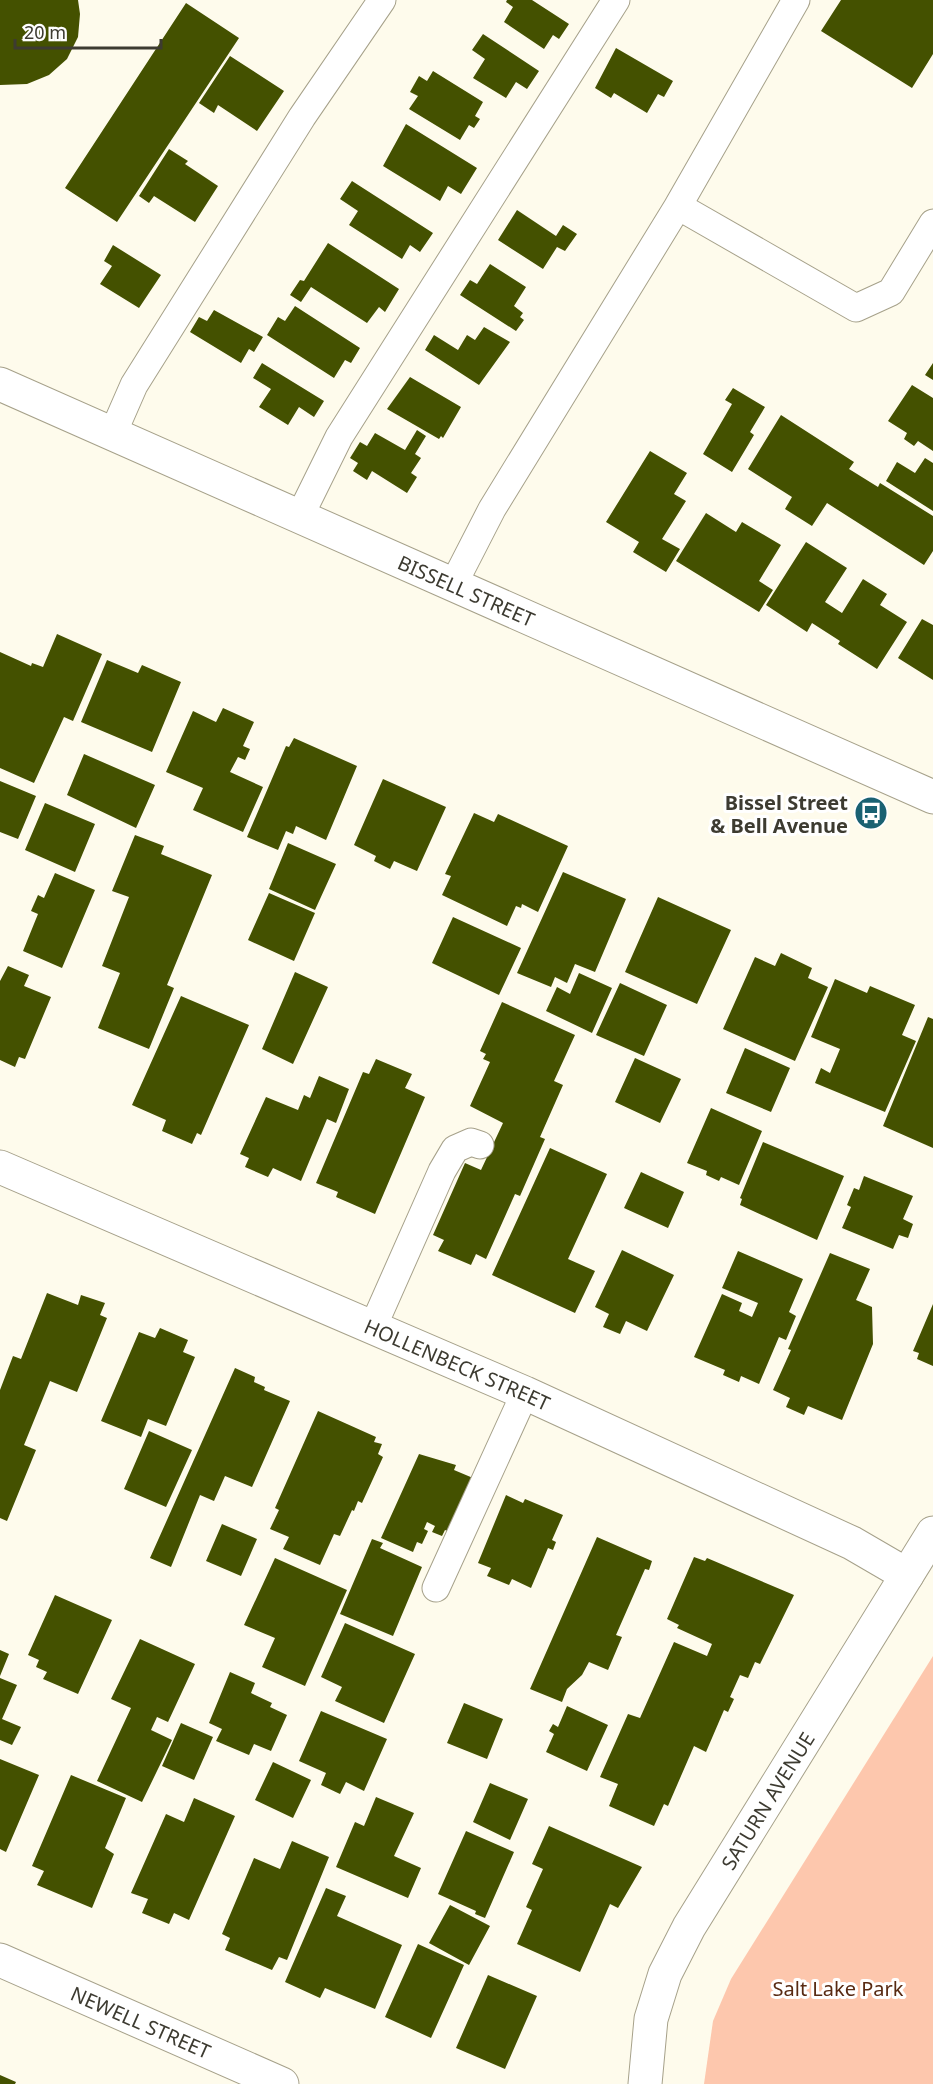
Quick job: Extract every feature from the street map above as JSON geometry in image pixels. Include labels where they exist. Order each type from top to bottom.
[{"type":"street","name":"BISSELL STREET","points":[[0,384],[933,797]]},
{"type":"street","name":"HOLLENBECK STREET","points":[[0,1167],[525,1393],[852,1543],[907,1575]]},
{"type":"street","name":"SATURN AVENUE","points":[[645,2084],[651,2019],[665,1974],[689,1927],[933,1533]]},
{"type":"street","name":"NEWELL STREET","points":[[0,1960],[282,2084]]},
{"type":"lane","points":[[113,433],[134,385],[302,117],[382,0]]},
{"type":"lane","points":[[300,516],[339,438],[616,0]]},
{"type":"lane","points":[[453,585],[492,509],[678,206],[796,0]]},
{"type":"lane","points":[[678,206],[856,308],[891,292],[933,223]]},
{"type":"lane","points":[[372,1329],[455,1149],[471,1142],[480,1145]]},
{"type":"lane","points":[[436,1588],[525,1393]]},
{"type":"green space","name":"Salt Lake Park","points":[[933,1656],[933,2084],[704,2084],[713,2021],[731,1979]]},
{"type":"building","points":[[0,0],[78,0],[80,14],[78,37],[67,59],[49,75],[27,84],[0,85]]},
{"type":"building","points":[[507,0],[532,0],[569,24],[559,39],[553,35],[544,49],[504,22],[513,7],[506,2]]},
{"type":"building","points":[[841,0],[933,0],[933,54],[912,88],[821,31]]},
{"type":"building","points":[[186,3],[239,38],[117,222],[65,188]]},
{"type":"building","points":[[483,34],[539,71],[527,89],[516,82],[506,98],[473,78],[485,59],[472,50]]},
{"type":"building","points":[[616,48],[673,81],[664,97],[658,94],[647,113],[614,93],[611,98],[595,88]]},
{"type":"building","points":[[230,56],[284,91],[257,131],[218,105],[214,113],[199,103]]},
{"type":"building","points":[[433,71],[483,102],[475,116],[480,119],[474,128],[469,125],[460,140],[409,109],[418,96],[410,92],[419,76],[427,81]]},
{"type":"building","points":[[406,124],[477,168],[461,194],[448,186],[440,201],[383,166]]},
{"type":"building","points":[[169,149],[188,161],[185,164],[218,186],[195,222],[154,196],[149,203],[139,196]]},
{"type":"building","points":[[352,181],[433,233],[420,252],[410,245],[402,259],[349,225],[358,211],[340,199]]},
{"type":"building","points":[[517,210],[556,236],[563,225],[577,234],[565,251],[557,247],[543,269],[498,240]]},
{"type":"building","points":[[328,243],[399,289],[385,312],[379,307],[367,323],[311,287],[301,302],[290,295],[300,280],[304,281]]},
{"type":"building","points":[[113,245],[161,275],[139,308],[100,284],[112,266],[104,261]]},
{"type":"building","points":[[490,264],[526,287],[514,306],[523,313],[520,317],[524,320],[516,331],[460,295],[470,280],[477,284]]},
{"type":"building","points":[[295,306],[360,348],[351,363],[345,360],[334,378],[267,335],[278,317],[285,321]]},
{"type":"building","points":[[214,310],[263,337],[254,352],[249,349],[241,363],[190,332],[199,317],[207,321]]},
{"type":"building","points":[[484,327],[510,342],[479,385],[425,350],[434,335],[458,350],[467,335],[475,340]]},
{"type":"building","points":[[262,363],[324,401],[314,417],[299,407],[288,425],[259,407],[271,389],[253,378]]},
{"type":"building","points":[[933,363],[933,380],[925,375]]},
{"type":"building","points":[[410,377],[461,407],[443,438],[441,436],[439,439],[387,409]]},
{"type":"building","points":[[912,385],[933,398],[933,451],[918,441],[914,446],[904,439],[907,433],[888,421]]},
{"type":"building","points":[[733,388],[765,407],[750,432],[754,435],[732,472],[703,454],[732,404],[725,400]]},
{"type":"building","points":[[781,415],[854,462],[849,469],[878,487],[880,483],[933,516],[933,551],[924,565],[827,503],[812,526],[785,509],[792,497],[748,469]]},
{"type":"building","points":[[417,430],[426,436],[415,454],[421,458],[411,473],[417,477],[407,493],[372,471],[367,480],[353,471],[358,463],[350,458],[360,442],[367,446],[375,433],[405,450]]},
{"type":"building","points":[[650,451],[687,473],[674,494],[686,501],[662,539],[680,549],[666,572],[633,552],[639,542],[606,522]]},
{"type":"building","points":[[925,458],[933,463],[933,511],[886,481],[897,462],[915,473]]},
{"type":"building","points":[[706,513],[736,532],[742,522],[781,545],[759,581],[773,590],[759,612],[676,561]]},
{"type":"building","points":[[806,542],[847,568],[825,602],[842,613],[863,579],[887,594],[880,605],[907,622],[877,669],[838,644],[840,641],[812,623],[807,632],[766,605]]},
{"type":"building","points":[[922,619],[933,625],[933,680],[898,658]]},
{"type":"building","points":[[57,634],[102,654],[73,721],[64,717],[34,783],[0,768],[0,652],[31,666],[32,663],[43,667]]},
{"type":"building","points":[[107,660],[138,673],[142,665],[181,682],[152,752],[81,722]]},
{"type":"building","points":[[223,708],[254,722],[243,746],[250,749],[245,760],[238,757],[230,772],[263,787],[243,832],[193,810],[203,788],[166,772],[193,711],[216,722]]},
{"type":"building","points":[[294,738],[357,766],[326,840],[296,826],[293,834],[286,831],[278,850],[247,837],[286,746],[289,747]]},
{"type":"building","points":[[84,754],[155,785],[136,828],[67,795]]},
{"type":"building","points":[[383,779],[446,807],[417,871],[394,861],[390,869],[374,861],[376,856],[354,845]]},
{"type":"building","points":[[0,781],[36,796],[18,839],[0,832]]},
{"type":"building","points":[[45,803],[95,824],[75,872],[25,850]]},
{"type":"building","points":[[474,813],[494,822],[498,814],[568,846],[538,912],[522,904],[521,908],[516,906],[507,926],[442,895],[451,876],[445,874]]},
{"type":"building","points":[[135,835],[164,846],[161,854],[212,875],[167,985],[174,988],[149,1049],[98,1028],[120,973],[102,966],[129,897],[112,891]]},
{"type":"building","points":[[288,843],[336,864],[315,910],[269,889]]},
{"type":"building","points":[[563,872],[626,899],[595,972],[575,964],[567,983],[555,977],[551,987],[517,973]]},
{"type":"building","points":[[55,873],[95,890],[62,968],[23,951],[38,914],[31,911],[38,895],[44,898]]},
{"type":"building","points":[[269,893],[315,913],[294,961],[248,940]]},
{"type":"building","points":[[658,897],[731,930],[697,1004],[625,972]]},
{"type":"building","points":[[453,917],[521,948],[499,995],[432,963]]},
{"type":"building","points":[[781,953],[812,968],[808,978],[828,987],[795,1061],[723,1029],[755,957],[775,966]]},
{"type":"building","points":[[8,966],[29,975],[24,986],[51,997],[25,1059],[19,1057],[15,1067],[0,1060],[0,981]]},
{"type":"building","points":[[295,972],[328,987],[293,1064],[262,1049]]},
{"type":"building","points":[[579,973],[612,988],[592,1033],[546,1011],[557,987],[570,994]]},
{"type":"building","points":[[835,979],[867,993],[870,986],[915,1005],[902,1035],[916,1041],[885,1112],[815,1083],[821,1068],[830,1073],[840,1049],[811,1037]]},
{"type":"building","points":[[620,983],[667,1005],[644,1056],[596,1035]]},
{"type":"building","points":[[181,996],[249,1025],[201,1135],[197,1133],[192,1144],[162,1131],[166,1120],[132,1105]]},
{"type":"building","points":[[502,1002],[575,1035],[554,1081],[563,1085],[540,1137],[545,1139],[520,1196],[515,1194],[486,1259],[476,1254],[471,1265],[438,1251],[444,1240],[433,1235],[465,1163],[481,1170],[503,1123],[470,1106],[490,1062],[483,1059],[486,1054],[480,1051]]},
{"type":"building","points":[[928,1017],[933,1019],[933,1148],[883,1126]]},
{"type":"building","points":[[745,1048],[790,1068],[771,1112],[726,1093]]},
{"type":"building","points":[[635,1058],[681,1079],[660,1123],[615,1102]]},
{"type":"building","points":[[376,1059],[412,1074],[405,1088],[425,1097],[375,1214],[336,1197],[338,1192],[316,1183],[363,1072],[369,1074]]},
{"type":"building","points":[[319,1076],[349,1089],[336,1123],[327,1119],[301,1181],[273,1168],[268,1177],[245,1167],[249,1158],[240,1154],[266,1097],[298,1110],[304,1095],[310,1098]]},
{"type":"building","points":[[711,1108],[762,1131],[739,1185],[721,1177],[719,1181],[706,1175],[707,1171],[687,1163]]},
{"type":"building","points":[[763,1142],[844,1176],[817,1240],[740,1205],[742,1199],[740,1198]]},
{"type":"building","points":[[550,1148],[607,1174],[568,1259],[595,1271],[575,1313],[492,1275]]},
{"type":"building","points":[[641,1172],[684,1192],[668,1228],[624,1208]]},
{"type":"building","points":[[864,1176],[913,1196],[903,1219],[913,1224],[908,1238],[899,1235],[893,1249],[842,1228],[851,1207],[847,1205],[854,1188],[859,1190]]},
{"type":"building","points":[[622,1250],[674,1275],[647,1331],[626,1321],[620,1334],[603,1327],[609,1314],[595,1307]]},
{"type":"building","points":[[738,1251],[803,1279],[789,1312],[796,1316],[786,1340],[779,1337],[759,1384],[741,1376],[739,1382],[723,1375],[725,1370],[694,1357],[722,1294],[742,1303],[739,1311],[752,1317],[758,1303],[722,1288]]},
{"type":"building","points":[[830,1253],[870,1269],[856,1300],[872,1307],[873,1344],[842,1420],[808,1406],[804,1415],[786,1407],[790,1398],[773,1390],[791,1350],[788,1349]]},
{"type":"building","points":[[47,1293],[78,1305],[81,1295],[105,1303],[100,1315],[107,1318],[77,1392],[50,1381],[24,1445],[36,1450],[7,1521],[0,1518],[0,1390],[13,1356],[21,1359]]},
{"type":"building","points":[[933,1304],[933,1366],[917,1359],[919,1353],[913,1351]]},
{"type":"building","points":[[160,1328],[188,1340],[183,1352],[195,1357],[166,1426],[148,1419],[141,1437],[101,1421],[139,1332],[155,1338]]},
{"type":"building","points":[[235,1368],[255,1377],[254,1382],[265,1387],[264,1390],[290,1401],[252,1487],[225,1476],[214,1501],[200,1495],[171,1567],[150,1558]]},
{"type":"building","points":[[318,1411],[376,1437],[374,1442],[382,1444],[378,1454],[383,1457],[362,1503],[358,1501],[354,1511],[352,1510],[340,1536],[334,1534],[320,1565],[283,1549],[289,1537],[270,1529],[279,1510],[275,1508]]},
{"type":"building","points":[[149,1431],[192,1450],[166,1507],[124,1489]]},
{"type":"building","points":[[419,1454],[456,1465],[454,1470],[473,1478],[450,1532],[445,1530],[442,1536],[432,1532],[435,1526],[427,1522],[424,1529],[428,1531],[422,1544],[417,1542],[413,1552],[381,1538]]},
{"type":"building","points":[[506,1495],[523,1503],[525,1499],[563,1515],[552,1540],[556,1542],[553,1550],[548,1548],[531,1588],[512,1579],[509,1585],[487,1576],[491,1568],[478,1563]]},
{"type":"building","points":[[222,1524],[257,1539],[241,1576],[206,1561]]},
{"type":"building","points":[[597,1537],[652,1561],[649,1570],[645,1569],[616,1635],[622,1637],[608,1670],[589,1662],[582,1675],[567,1689],[562,1702],[530,1689]]},
{"type":"building","points":[[372,1539],[383,1543],[380,1548],[422,1567],[393,1636],[340,1614]]},
{"type":"building","points":[[694,1557],[705,1561],[707,1558],[794,1595],[760,1664],[755,1662],[748,1678],[740,1675],[730,1697],[734,1699],[728,1712],[724,1710],[706,1752],[694,1746],[668,1806],[664,1804],[654,1826],[609,1806],[618,1784],[600,1777],[628,1714],[640,1718],[674,1642],[707,1656],[712,1644],[677,1628],[679,1625],[667,1619]]},
{"type":"building","points":[[275,1558],[347,1590],[305,1686],[262,1667],[275,1638],[244,1625]]},
{"type":"building","points":[[55,1595],[112,1620],[78,1694],[43,1679],[47,1672],[36,1667],[39,1660],[28,1655]]},
{"type":"building","points":[[345,1623],[415,1654],[384,1723],[335,1701],[342,1687],[321,1677]]},
{"type":"building","points":[[140,1639],[195,1664],[168,1722],[157,1717],[151,1730],[172,1740],[142,1802],[97,1781],[131,1708],[111,1699]]},
{"type":"building","points":[[0,1650],[9,1654],[0,1676]]},
{"type":"building","points":[[230,1672],[255,1683],[251,1693],[272,1703],[270,1707],[287,1715],[271,1751],[254,1744],[249,1755],[216,1741],[222,1729],[209,1723]]},
{"type":"building","points":[[0,1678],[17,1685],[2,1719],[21,1727],[12,1745],[0,1740]]},
{"type":"building","points":[[464,1703],[503,1719],[487,1759],[447,1743]]},
{"type":"building","points":[[567,1706],[608,1725],[587,1771],[546,1752],[554,1734],[549,1731],[553,1724],[558,1727]]},
{"type":"building","points":[[321,1711],[387,1739],[364,1791],[346,1782],[340,1794],[321,1785],[326,1773],[299,1761]]},
{"type":"building","points":[[181,1723],[213,1737],[194,1780],[162,1766]]},
{"type":"building","points":[[0,1759],[39,1775],[6,1852],[0,1849]]},
{"type":"building","points":[[273,1762],[311,1780],[293,1818],[255,1800]]},
{"type":"building","points":[[71,1775],[126,1798],[105,1848],[114,1854],[92,1908],[37,1885],[44,1871],[32,1866]]},
{"type":"building","points":[[490,1783],[528,1799],[510,1840],[473,1822]]},
{"type":"building","points":[[376,1797],[414,1813],[394,1856],[421,1868],[408,1898],[336,1867],[355,1822],[364,1826]]},
{"type":"building","points":[[194,1798],[235,1816],[189,1920],[174,1913],[169,1924],[142,1913],[148,1899],[131,1893],[166,1814],[184,1822]]},
{"type":"building","points":[[549,1826],[642,1867],[618,1908],[610,1904],[580,1972],[517,1944],[532,1910],[526,1907],[543,1869],[532,1864]]},
{"type":"building","points":[[466,1831],[514,1852],[485,1918],[475,1914],[476,1911],[438,1894]]},
{"type":"building","points":[[292,1841],[329,1857],[287,1960],[279,1957],[272,1970],[225,1950],[230,1938],[222,1934],[254,1858],[280,1869]]},
{"type":"building","points":[[326,1888],[346,1896],[337,1916],[402,1945],[375,2009],[325,1988],[320,1998],[285,1982]]},
{"type":"building","points":[[450,1905],[490,1926],[469,1965],[429,1943]]},
{"type":"building","points":[[418,1944],[464,1965],[431,2038],[385,2017]]},
{"type":"building","points":[[488,1975],[537,1996],[505,2069],[456,2048]]},
{"type":"building","points":[[0,2075],[16,2082],[15,2084],[0,2084]]},
{"type":"place","name":"Bissel Street & Bell Avenue","points":[[871,813]]}]
